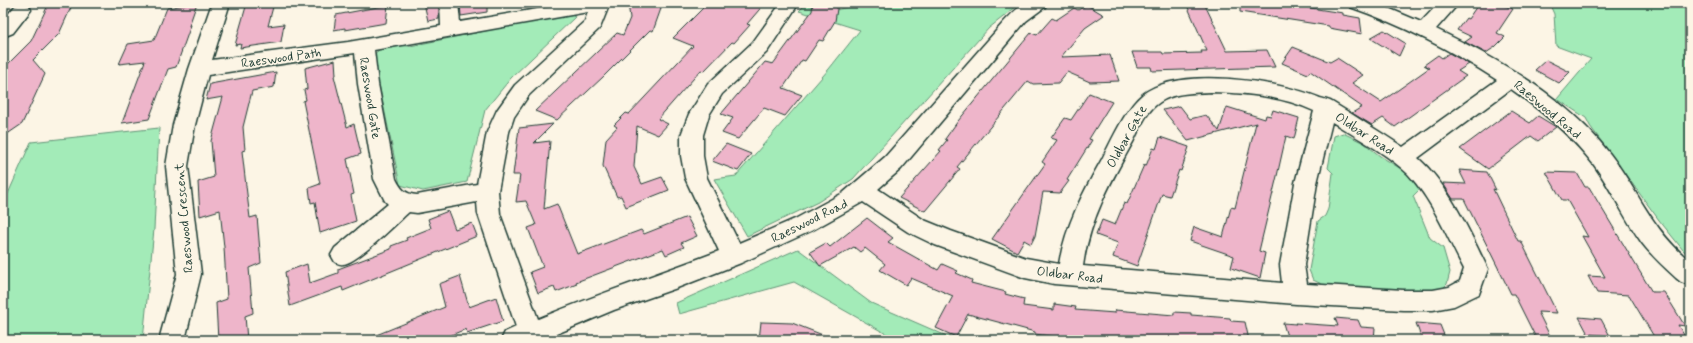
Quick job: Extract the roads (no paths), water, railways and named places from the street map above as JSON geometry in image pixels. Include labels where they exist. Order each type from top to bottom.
[{"type":"street","name":"Raeswood Crescent","points":[[172,340],[189,274],[177,166],[184,125],[198,69],[221,3]]},
{"type":"street","points":[[449,3],[451,30]]},
{"type":"street","name":"Raeswood Gate","points":[[404,203],[393,196],[385,179],[368,84],[364,45],[601,3]]},
{"type":"street","name":"Raeswood Gate","points":[[522,336],[489,214],[487,192],[498,132],[504,115],[522,90],[593,24],[601,3]]},
{"type":"street","points":[[733,256],[696,178],[692,156],[692,135],[698,114],[715,89],[760,47],[790,3]]},
{"type":"street","name":"Raeswood Road","points":[[522,336],[606,302],[668,282],[733,256],[822,215],[851,199],[892,163],[1019,17],[1038,3]]},
{"type":"street","name":"Raeswood Road","points":[[1357,3],[1381,11],[1424,30],[1512,79],[1537,96],[1579,134],[1602,160],[1650,236],[1666,254],[1690,275]]},
{"type":"street","points":[[1424,30],[1450,3]]},
{"type":"street","points":[[3,31],[22,10]]},
{"type":"street","name":"Raeswood Path","points":[[198,69],[364,45]]},
{"type":"street","name":"Oldbar Road","points":[[1410,164],[1512,79]]},
{"type":"street","name":"Oldbar Gate","points":[[1069,276],[1074,243],[1082,221],[1138,112],[1146,101],[1158,94],[1179,88],[1236,86],[1277,92],[1305,99],[1325,107]]},
{"type":"street","name":"Oldbar Road","points":[[862,190],[916,226],[943,238],[1025,268],[1054,274],[1141,280],[1269,293],[1403,300],[1433,300],[1454,296],[1470,287],[1476,269],[1435,193],[1410,164],[1325,107],[1306,183],[1292,265],[1296,294]]},
{"type":"street","points":[[343,255],[378,227],[404,203],[417,204],[487,192]]}]
